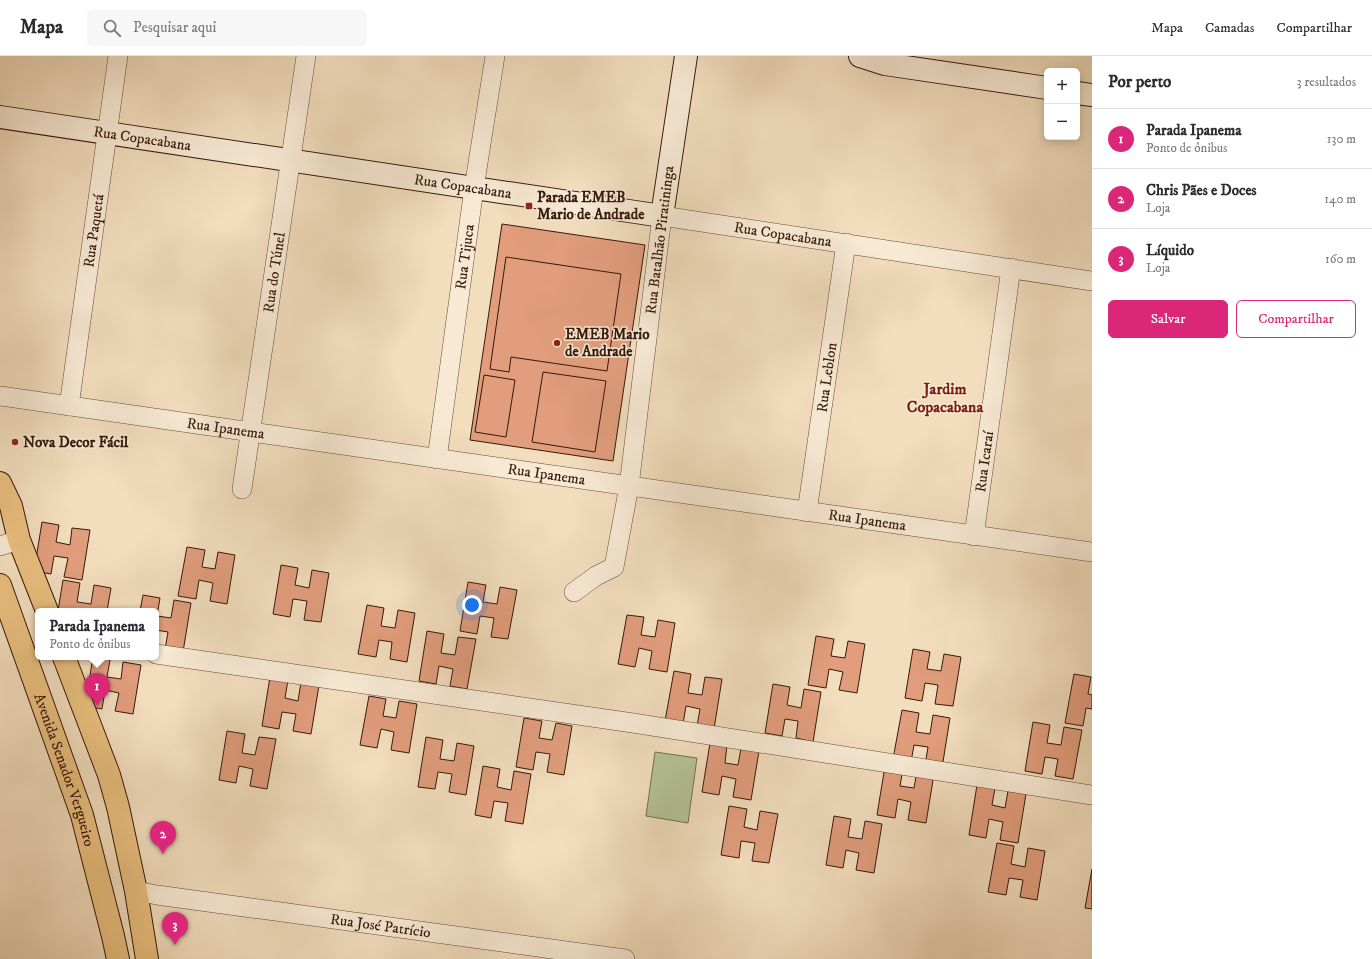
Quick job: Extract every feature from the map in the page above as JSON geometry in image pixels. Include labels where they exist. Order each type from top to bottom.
[{"type":"main road","points":[[0,483],[11,506],[9,543],[44,608]]},
{"type":"main road","name":"Avenida Senador Vergueiro","points":[[0,585],[82,816],[118,959]]},
{"type":"main road","points":[[65,660],[109,775],[118,807],[136,891],[147,959]]},
{"type":"street","name":"Rua Paquetá","points":[[69,406],[106,133],[118,56]]},
{"type":"street","name":"Rua do Túnel","points":[[242,489],[306,56]]},
{"type":"street","name":"Rua Tijuca","points":[[437,459],[474,188],[495,56]]},
{"type":"street","name":"Rua Batalhão Piratininga","points":[[574,592],[596,576],[614,567],[629,486],[662,216],[686,56]]},
{"type":"street","points":[[860,56],[1044,87]]},
{"type":"street","points":[[1080,93],[1092,95]]},
{"type":"street","name":"Rua Copacabana","points":[[0,117],[1092,280]]},
{"type":"street","name":"Rua Leblon","points":[[807,512],[846,243]]},
{"type":"street","name":"Rua Icaraí","points":[[974,536],[1011,268]]},
{"type":"street","name":"Rua Ipanema","points":[[0,396],[1092,552]]},
{"type":"street","points":[[159,654],[633,723],[1092,795]]},
{"type":"street","name":"Rua José Patrício","points":[[136,891],[625,959]]},
{"type":"green space","points":[[655,752],[697,758],[688,823],[646,816]]},
{"type":"building","name":"EMEB Mario de Andrade","points":[[502,224],[645,245],[613,461],[470,440]]},
{"type":"building","points":[[506,257],[621,274],[607,371],[511,357],[509,372],[490,369]]},
{"type":"building","points":[[543,372],[606,381],[595,452],[532,442]]},
{"type":"building","points":[[484,375],[515,380],[506,437],[475,432]]},
{"type":"building","points":[[42,522],[59,525],[56,542],[70,545],[72,528],[90,530],[82,580],[64,577],[68,558],[54,556],[51,574],[34,571]]},
{"type":"building","points":[[187,547],[205,550],[202,567],[215,569],[218,552],[235,555],[227,604],[210,601],[213,583],[199,580],[196,599],[178,596]]},
{"type":"building","points":[[281,565],[298,568],[295,585],[309,588],[312,570],[329,573],[321,622],[304,620],[307,601],[293,599],[290,617],[273,614]]},
{"type":"building","points":[[63,580],[80,583],[77,602],[91,604],[94,585],[111,588],[108,608],[58,608]]},
{"type":"building","points":[[468,582],[486,585],[483,602],[497,604],[500,587],[517,590],[508,639],[491,637],[494,618],[480,616],[477,634],[460,631]]},
{"type":"building","points":[[143,595],[160,598],[158,608],[141,608]]},
{"type":"building","points":[[174,600],[191,603],[183,652],[165,649],[168,632],[159,630],[159,616],[171,618]]},
{"type":"building","points":[[367,605],[384,608],[381,626],[395,628],[398,610],[415,613],[407,662],[390,659],[392,642],[379,640],[376,657],[358,654]]},
{"type":"building","points":[[627,615],[644,617],[641,635],[655,637],[658,620],[675,623],[667,672],[649,669],[652,651],[639,648],[635,667],[618,664]]},
{"type":"building","points":[[427,631],[444,634],[441,653],[455,655],[458,637],[476,639],[467,689],[450,686],[453,669],[439,666],[436,684],[419,681]]},
{"type":"building","points":[[816,636],[834,639],[831,656],[845,658],[848,641],[865,644],[857,693],[839,690],[843,672],[829,669],[826,688],[808,685]]},
{"type":"building","points":[[913,649],[930,652],[927,669],[941,671],[944,654],[961,657],[953,706],[935,704],[938,685],[925,683],[922,701],[905,698]]},
{"type":"building","points":[[93,660],[110,660],[107,677],[121,679],[123,662],[141,665],[133,714],[115,711],[119,693],[105,690],[102,709],[85,706]]},
{"type":"building","points":[[674,671],[691,674],[688,693],[702,695],[705,677],[722,679],[714,729],[697,726],[700,709],[686,706],[683,724],[665,721]]},
{"type":"building","points":[[1074,674],[1091,677],[1088,694],[1092,695],[1092,709],[1086,708],[1083,726],[1065,723]]},
{"type":"building","points":[[270,677],[288,680],[285,698],[298,701],[301,682],[319,685],[311,734],[293,731],[296,714],[282,712],[279,729],[262,726]]},
{"type":"building","points":[[773,684],[790,687],[787,705],[801,708],[804,689],[821,692],[813,742],[796,738],[798,721],[785,719],[782,736],[765,733]]},
{"type":"building","points":[[369,696],[386,699],[383,716],[396,718],[399,701],[417,704],[409,753],[391,750],[394,732],[381,729],[377,748],[360,745]]},
{"type":"building","points":[[902,710],[919,713],[916,732],[930,734],[933,715],[950,718],[942,768],[925,765],[928,747],[914,745],[911,762],[893,759]]},
{"type":"building","points":[[524,718],[542,721],[539,738],[552,740],[556,723],[572,726],[564,775],[547,772],[550,754],[536,752],[533,770],[516,767]]},
{"type":"building","points":[[1033,722],[1050,725],[1047,743],[1061,745],[1064,727],[1082,730],[1073,779],[1055,776],[1058,759],[1045,757],[1042,774],[1025,771]]},
{"type":"building","points":[[227,731],[245,734],[242,753],[255,755],[259,737],[276,739],[267,789],[250,786],[253,769],[239,766],[236,783],[219,780]]},
{"type":"building","points":[[426,737],[443,740],[440,759],[454,761],[457,743],[474,746],[466,795],[449,792],[452,774],[438,772],[435,789],[418,787]]},
{"type":"building","points":[[710,743],[727,745],[725,763],[738,765],[741,748],[759,751],[751,800],[733,797],[736,779],[722,776],[719,795],[702,792]]},
{"type":"building","points":[[483,766],[500,769],[497,787],[511,790],[514,771],[531,774],[523,824],[505,821],[508,803],[494,801],[491,818],[475,815]]},
{"type":"building","points":[[885,766],[903,769],[900,786],[914,788],[917,771],[934,774],[926,823],[908,820],[911,802],[898,799],[895,818],[877,815]]},
{"type":"building","points":[[977,785],[995,788],[992,805],[1005,808],[1008,791],[1026,794],[1018,843],[1000,840],[1003,822],[989,819],[986,838],[969,835]]},
{"type":"building","points":[[729,806],[747,809],[744,827],[757,830],[760,811],[778,814],[769,863],[752,861],[755,843],[741,841],[739,858],[721,855]]},
{"type":"building","points":[[834,816],[851,819],[848,837],[862,839],[865,821],[882,824],[874,873],[856,870],[859,853],[846,850],[843,868],[826,865]]},
{"type":"building","points":[[997,843],[1014,846],[1011,864],[1025,867],[1028,848],[1045,851],[1037,900],[1020,897],[1023,880],[1009,878],[1006,895],[988,892]]},
{"type":"building","points":[[1092,869],[1092,909],[1085,908]]},
{"type":"place","name":"Parada EMEB Mario de Andrade","points":[[529,206]]},
{"type":"place","name":"EMEB Mario de Andrade","points":[[557,343]]},
{"type":"place","name":"Nova Decor Fácil","points":[[15,442]]},
{"type":"place","name":"Parada Ipanema","points":[[97,706]]},
{"type":"place","name":"Chris Pães e Doces","points":[[163,854]]},
{"type":"place","name":"Líquido","points":[[175,945]]},
{"type":"district","name":"Jardim Copacabana","points":[[945,398]]}]
